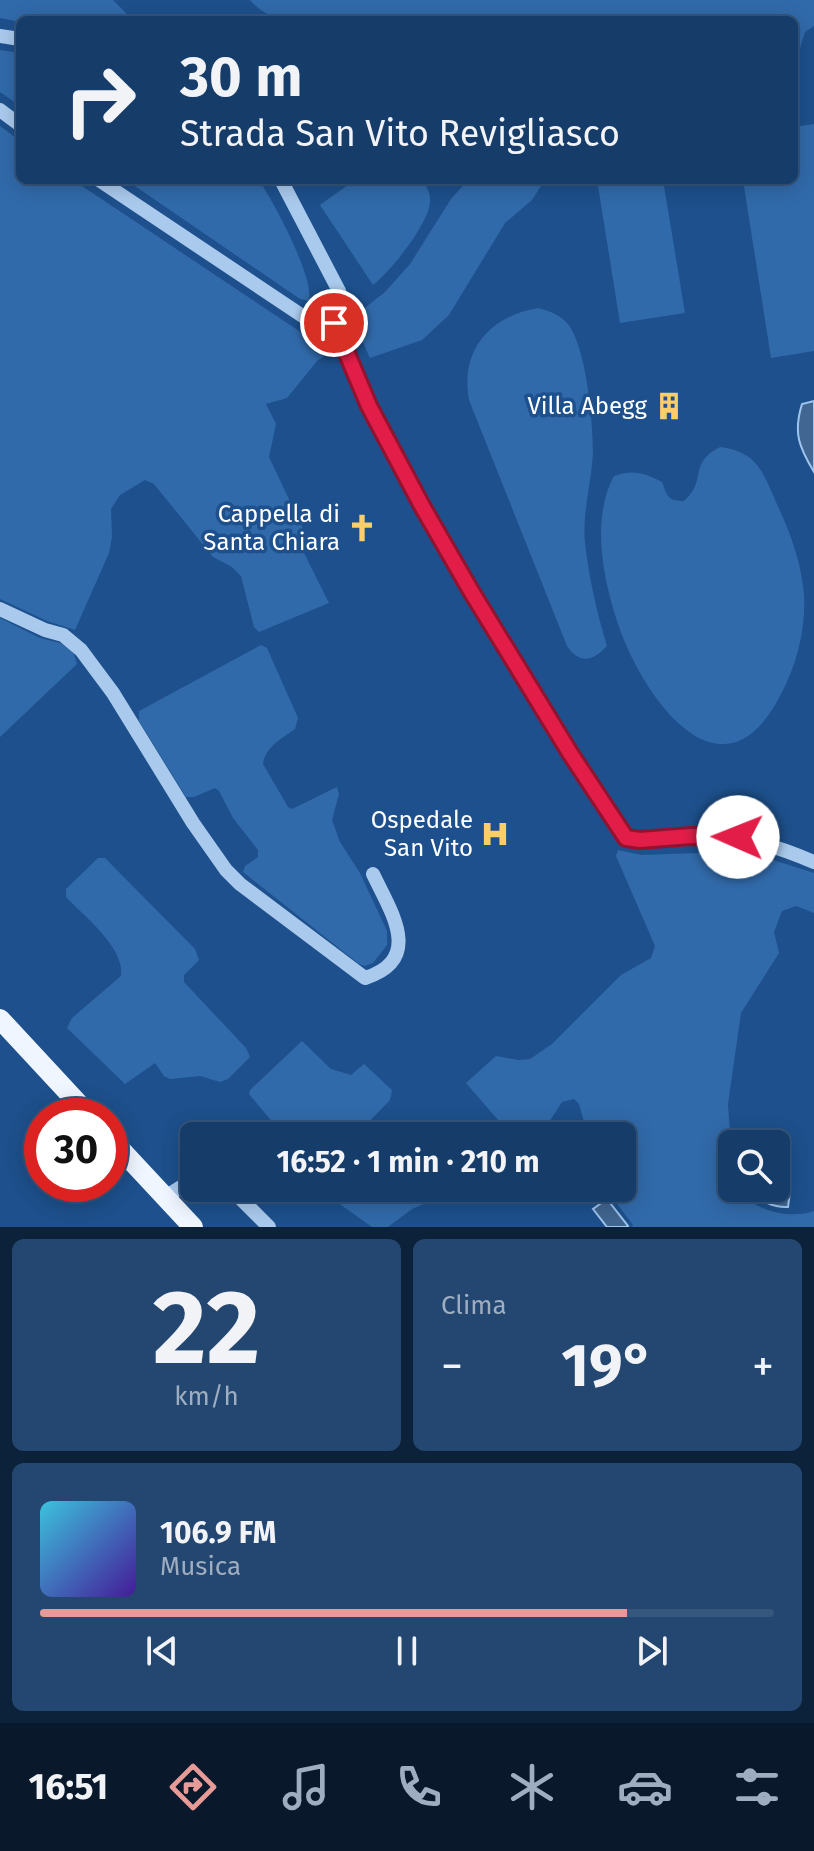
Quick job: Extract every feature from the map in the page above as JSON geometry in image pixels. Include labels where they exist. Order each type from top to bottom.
[{"type":"main road","points":[[0,1019],[73,1098]]},
{"type":"main road","points":[[128,1157],[193,1227]]},
{"type":"street","points":[[105,184],[313,323],[325,326],[334,323]]},
{"type":"street","points":[[283,184],[339,291],[341,299],[334,323],[369,406],[422,506],[512,658],[626,838],[738,837],[766,842],[814,862]]},
{"type":"street","points":[[0,609],[63,635],[81,650],[113,693],[185,812],[226,870],[240,884],[365,978],[382,972],[388,965],[395,955],[400,933],[373,874]]},
{"type":"street","points":[[165,1197],[180,1188]]},
{"type":"street","points":[[244,1202],[269,1227]]},
{"type":"shaded area","points":[[0,0],[113,0],[129,16],[16,16],[16,21],[0,18]]},
{"type":"shaded area","points":[[250,0],[814,0],[814,26],[805,32],[798,55],[798,16],[273,16]]},
{"type":"shaded area","points":[[0,50],[16,52],[16,103],[0,92]]},
{"type":"shaded area","points":[[814,124],[814,351],[771,358],[744,184],[798,184],[798,126]]},
{"type":"shaded area","points":[[0,126],[16,138],[16,184],[79,184],[329,354],[318,360],[287,398],[266,404],[276,424],[269,457],[305,533],[302,549],[329,603],[259,632],[254,627],[241,576],[213,557],[154,484],[145,480],[120,495],[111,509],[109,553],[75,630],[0,599]]},
{"type":"shaded area","points":[[132,184],[261,184],[283,222],[305,275],[309,301],[300,299]]},
{"type":"shaded area","points":[[349,184],[424,184],[430,197],[427,213],[415,235],[398,259],[373,285],[320,205]]},
{"type":"shaded area","points":[[464,184],[542,184],[532,200],[505,223],[449,315],[422,340],[370,358],[352,318],[385,292],[410,264],[451,199]]},
{"type":"shaded area","points":[[664,184],[685,313],[620,323],[598,186]]},
{"type":"shaded area","points":[[538,308],[559,316],[572,331],[583,363],[590,402],[593,451],[585,543],[607,646],[587,659],[577,656],[567,646],[469,400],[469,366],[482,338],[506,319]]},
{"type":"shaded area","points":[[814,401],[814,472],[801,447],[798,432],[802,404]]},
{"type":"shaded area","points":[[720,447],[750,458],[767,481],[794,547],[803,582],[804,620],[792,671],[781,694],[759,726],[736,742],[713,743],[691,733],[670,715],[635,663],[610,597],[601,534],[606,494],[614,476],[633,472],[650,476],[662,482],[671,499],[684,501],[695,486],[704,460]]},
{"type":"shaded area","points":[[0,618],[40,638],[60,643],[73,651],[77,664],[0,737]]},
{"type":"shaded area","points":[[261,645],[267,648],[298,718],[295,729],[271,748],[263,764],[292,809],[337,787],[339,794],[332,820],[340,842],[360,873],[387,931],[387,945],[373,963],[365,966],[243,872],[245,866],[258,857],[258,850],[233,818],[219,791],[215,788],[186,797],[139,721],[139,711]]},
{"type":"shaded area","points":[[618,850],[641,855],[754,851],[814,873],[814,913],[796,906],[782,911],[774,932],[779,953],[741,1013],[728,1104],[730,1130],[718,1130],[717,1166],[718,1202],[752,1202],[783,1213],[814,1211],[814,1227],[631,1227],[633,1225],[616,1202],[636,1202],[636,1122],[584,1122],[579,1104],[574,1099],[562,1102],[549,1122],[500,1122],[466,1083],[496,1056],[530,1059],[552,1044],[621,975],[651,958],[655,946],[616,856]]},
{"type":"shaded area","points":[[98,858],[105,858],[195,949],[199,960],[184,975],[184,982],[246,1048],[250,1057],[228,1079],[220,1082],[200,1076],[170,1079],[155,1063],[125,1084],[67,1028],[72,1018],[121,976],[121,965],[110,944],[66,897],[66,889]]},
{"type":"shaded area","points":[[302,1041],[331,1069],[351,1075],[364,1064],[392,1090],[390,1100],[369,1122],[272,1122],[249,1094]]},
{"type":"shaded area","points":[[337,1202],[428,1202],[412,1209],[388,1227],[372,1227]]},
{"type":"shaded area","points":[[603,1202],[609,1202],[628,1226],[607,1227],[593,1209]]},
{"type":"shaded area","points":[[765,1202],[789,1202],[788,1207]]},
{"type":"place","name":"Villa Abegg","points":[[669,406]]},
{"type":"place","name":"Cappella di Santa Chiara","points":[[362,528]]},
{"type":"place","name":"Ospedale San Vito","points":[[495,834]]},
{"type":"route","points":[[334,323],[369,406],[422,506],[570,753],[626,838],[738,837]]}]
